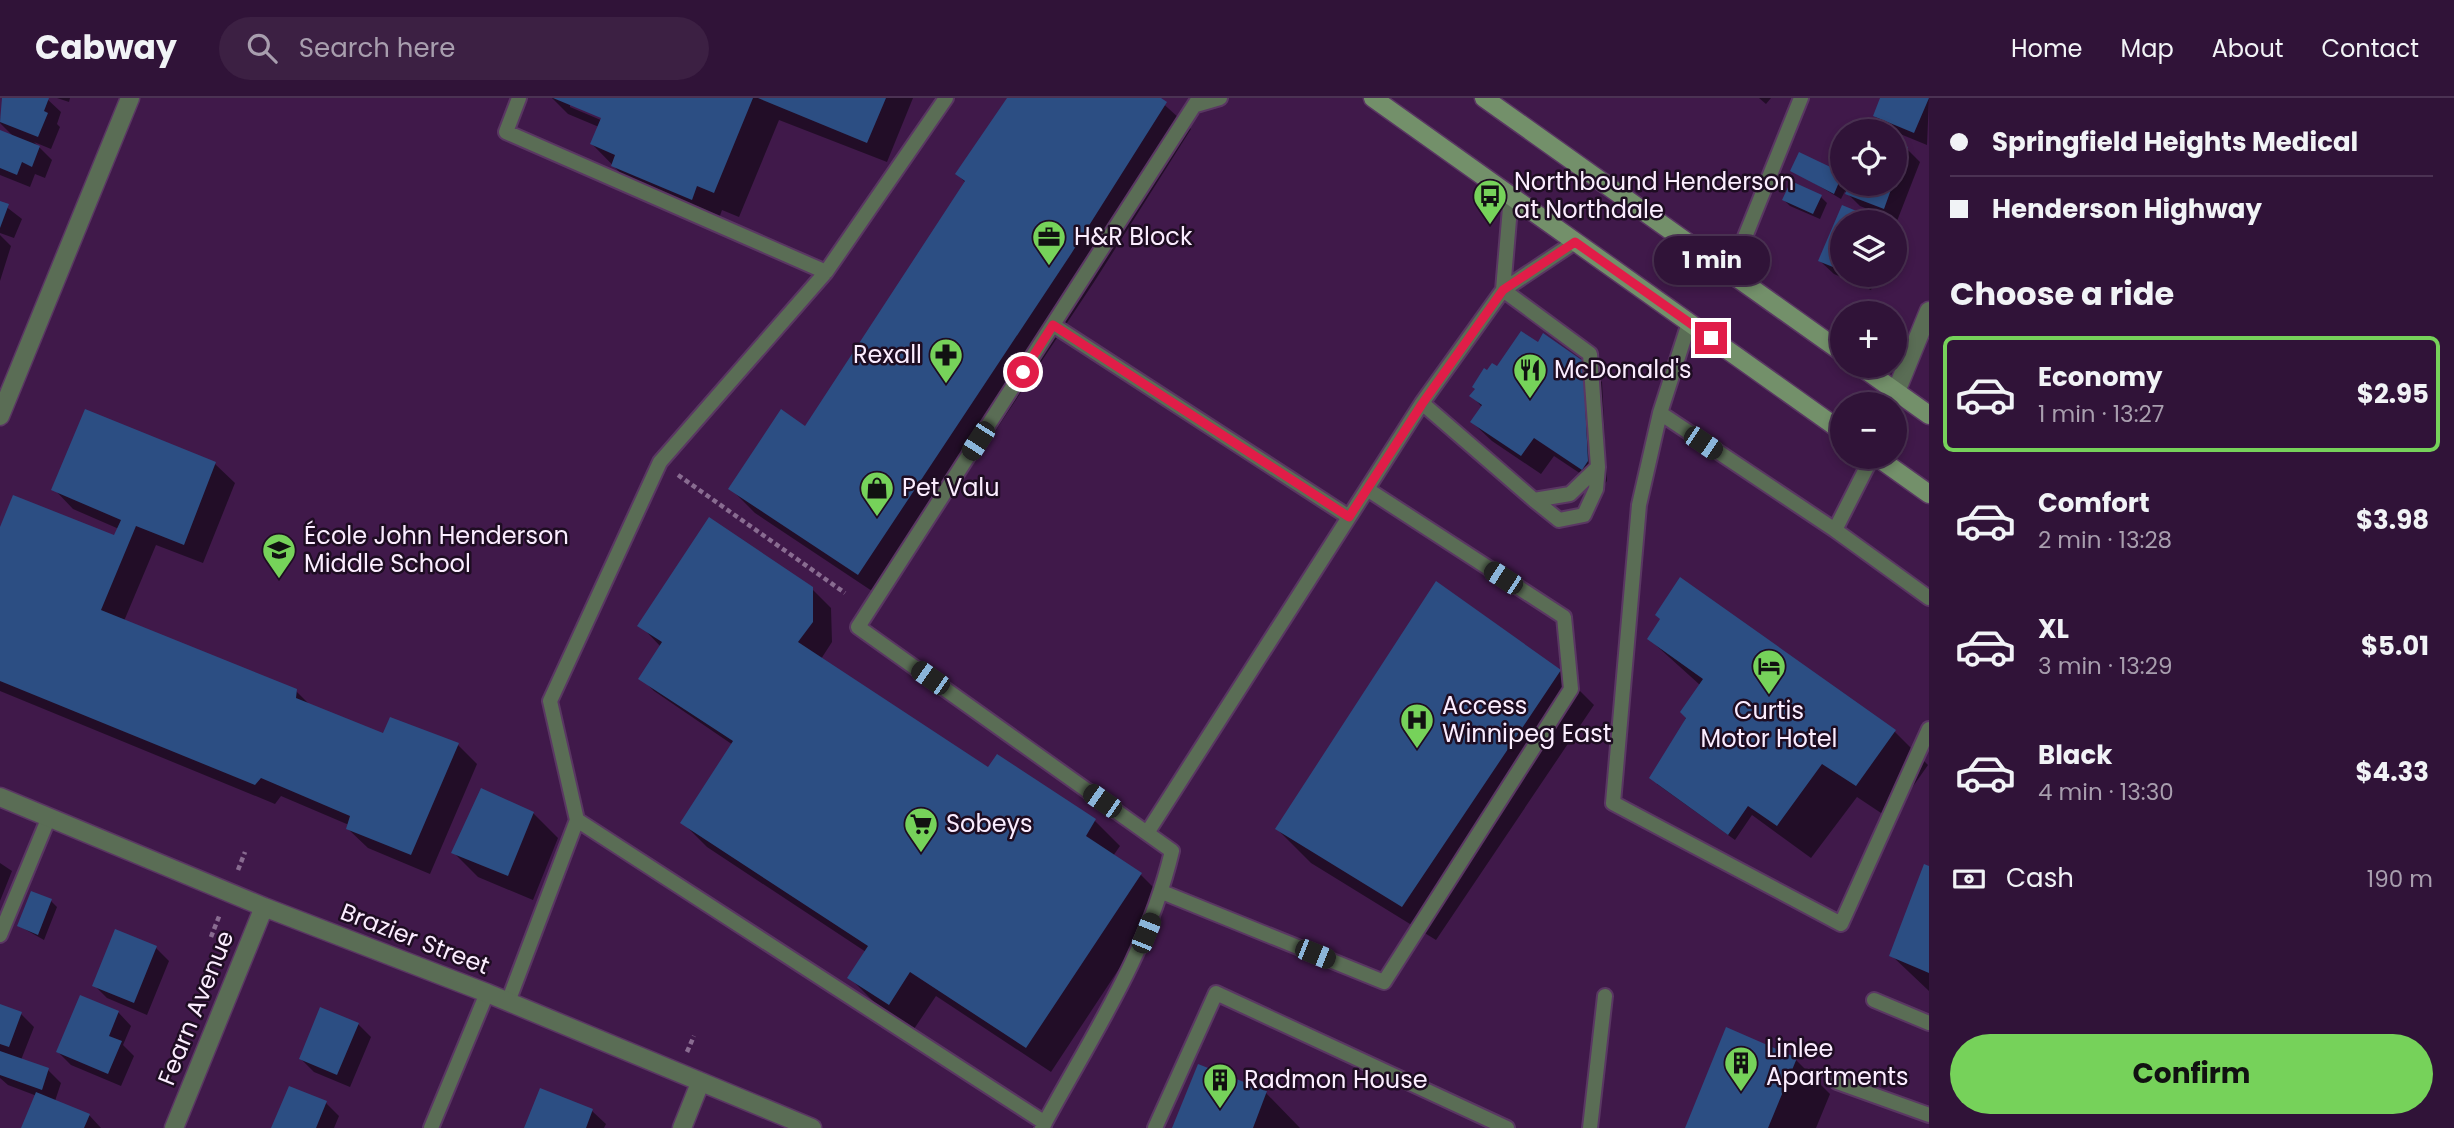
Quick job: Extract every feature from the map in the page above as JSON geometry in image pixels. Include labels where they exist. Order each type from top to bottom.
[{"type":"main road","points":[[1373,98],[1830,423]]},
{"type":"main road","points":[[1484,98],[1830,344]]},
{"type":"main road","points":[[1873,378],[1888,392]]},
{"type":"main road","points":[[1907,404],[1929,415]]},
{"type":"main road","points":[[1894,469],[1929,494]]},
{"type":"street","points":[[0,416],[130,98]]},
{"type":"street","points":[[1895,392],[1929,311]]},
{"type":"street","name":"Brazier Street","points":[[0,797],[264,907],[487,993],[812,1128]]},
{"type":"street","name":"Fearn Avenue","points":[[174,1128],[264,907]]},
{"type":"street","points":[[682,1128],[700,1083]]},
{"type":"lane","points":[[519,98],[506,132],[826,272]]},
{"type":"lane","points":[[508,1002],[577,820],[550,701],[660,462],[826,272],[946,98]]},
{"type":"lane","points":[[577,820],[1043,1126],[1130,974],[1163,892],[1172,851],[858,627],[1194,100],[1220,98]]},
{"type":"lane","points":[[1730,274],[1801,98]]},
{"type":"lane","points":[[1503,290],[1511,196]]},
{"type":"lane","points":[[1147,833],[1422,404],[1503,290],[1575,242]]},
{"type":"lane","points":[[1422,404],[1559,520],[1584,515],[1596,489],[1598,467],[1590,354],[1503,290]]},
{"type":"lane","points":[[1689,323],[1660,413],[1639,505],[1613,803],[1841,924],[1929,729]]},
{"type":"lane","points":[[1053,325],[1349,517]]},
{"type":"lane","points":[[1660,413],[1835,530],[1929,598]]},
{"type":"lane","points":[[1534,500],[1570,494],[1598,467]]},
{"type":"lane","points":[[1835,530],[1866,469]]},
{"type":"lane","points":[[1163,892],[1384,982],[1571,689],[1564,618],[1367,489]]},
{"type":"lane","points":[[0,935],[49,817]]},
{"type":"lane","points":[[431,1128],[487,993]]},
{"type":"lane","points":[[1156,1128],[1216,993],[1507,1128]]},
{"type":"lane","points":[[1590,1128],[1605,996]]},
{"type":"lane","points":[[1874,1000],[1929,1023]]},
{"type":"lane","points":[[1837,1082],[1929,1115]]},
{"type":"path","points":[[660,462],[845,593]]},
{"type":"path","points":[[236,874],[245,852]]},
{"type":"path","points":[[211,937],[223,907]]},
{"type":"building","points":[[2,98],[49,98],[44,111],[48,113],[38,137],[0,122]]},
{"type":"building","points":[[553,98],[753,98],[714,193],[697,186],[692,200],[611,166],[615,155],[590,144],[601,118]]},
{"type":"building","points":[[758,98],[886,98],[867,143]]},
{"type":"building","points":[[1007,98],[1161,98],[1167,102],[1071,254],[858,575],[728,489],[781,409],[805,426],[965,181],[955,174]]},
{"type":"building","points":[[1880,98],[1929,98],[1914,133],[1907,130],[1907,119],[1880,119],[1873,116]]},
{"type":"building","points":[[0,130],[40,146],[32,167],[22,162],[17,175],[0,168]]},
{"type":"building","points":[[1799,152],[1830,167],[1830,192],[1790,171]]},
{"type":"building","points":[[1791,181],[1822,195],[1813,214],[1782,200]]},
{"type":"building","points":[[1850,196],[1889,196],[1884,209]]},
{"type":"building","points":[[0,201],[9,204],[0,228]]},
{"type":"building","points":[[1842,205],[1854,210],[1840,210]]},
{"type":"building","points":[[1830,233],[1830,266],[1818,261]]},
{"type":"building","name":"McDonald's","points":[[1521,331],[1538,342],[1543,333],[1583,361],[1588,461],[1582,470],[1534,438],[1521,456],[1470,422],[1482,405],[1469,396],[1475,389],[1472,387],[1484,368],[1487,370],[1492,363],[1497,366]]},
{"type":"building","points":[[85,409],[216,462],[184,545],[136,526],[101,610],[297,689],[296,698],[383,733],[390,717],[459,743],[411,855],[346,829],[350,816],[261,778],[255,785],[0,681],[0,527],[13,495],[114,535],[121,520],[51,490]]},
{"type":"building","name":"Sobeys","points":[[709,517],[813,587],[813,622],[798,642],[988,767],[997,754],[1096,819],[1086,836],[1142,873],[1026,1048],[910,972],[889,1005],[847,978],[868,946],[680,823],[733,741],[638,679],[662,642],[637,626]]},
{"type":"building","name":"Curtis Motor Hotel","points":[[1680,577],[1896,730],[1856,786],[1822,764],[1777,826],[1748,806],[1728,835],[1649,778],[1686,718],[1680,712],[1703,679],[1647,639],[1660,619],[1655,615]]},
{"type":"building","name":"Access Winnipeg East","points":[[1436,581],[1561,670],[1402,907],[1275,829]]},
{"type":"building","points":[[481,788],[534,812],[508,876],[451,853]]},
{"type":"building","points":[[1924,864],[1929,866],[1929,973],[1889,956]]},
{"type":"building","points":[[31,891],[52,899],[38,935],[17,926]]},
{"type":"building","points":[[115,929],[157,946],[134,1003],[92,986]]},
{"type":"building","points":[[80,995],[119,1011],[109,1036],[122,1041],[108,1074],[56,1052]]},
{"type":"building","points":[[0,1004],[22,1012],[9,1047],[0,1044]]},
{"type":"building","points":[[320,1007],[359,1023],[337,1075],[299,1059]]},
{"type":"building","name":"Linlee Apartments","points":[[1726,1027],[1797,1058],[1768,1128],[1685,1128]]},
{"type":"building","points":[[0,1051],[49,1068],[42,1090],[0,1075]]},
{"type":"building","name":"Radmon House","points":[[1198,1064],[1267,1091],[1253,1128],[1172,1128]]},
{"type":"building","points":[[289,1086],[327,1101],[316,1128],[271,1128]]},
{"type":"building","points":[[540,1088],[593,1109],[586,1128],[524,1128]]},
{"type":"building","points":[[36,1092],[90,1114],[84,1128],[21,1128]]},
{"type":"place","name":"Northbound Henderson at Northdale","points":[[1490,226]]},
{"type":"place","name":"H&R Block","points":[[1049,267]]},
{"type":"place","name":"Rexall","points":[[946,385]]},
{"type":"place","name":"McDonald's","points":[[1530,400]]},
{"type":"place","name":"Pet Valu","points":[[877,518]]},
{"type":"place","name":"École John Henderson Middle School","points":[[279,580]]},
{"type":"place","name":"Curtis Motor Hotel","points":[[1769,696]]},
{"type":"place","name":"Access Winnipeg East","points":[[1417,750]]},
{"type":"place","name":"Sobeys","points":[[921,854]]},
{"type":"place","name":"Linlee Apartments","points":[[1741,1093]]},
{"type":"place","name":"Radmon House","points":[[1220,1110]]},
{"type":"route","points":[[1023,372],[1053,325],[1349,517],[1422,404],[1503,290],[1575,242],[1711,338]]}]
